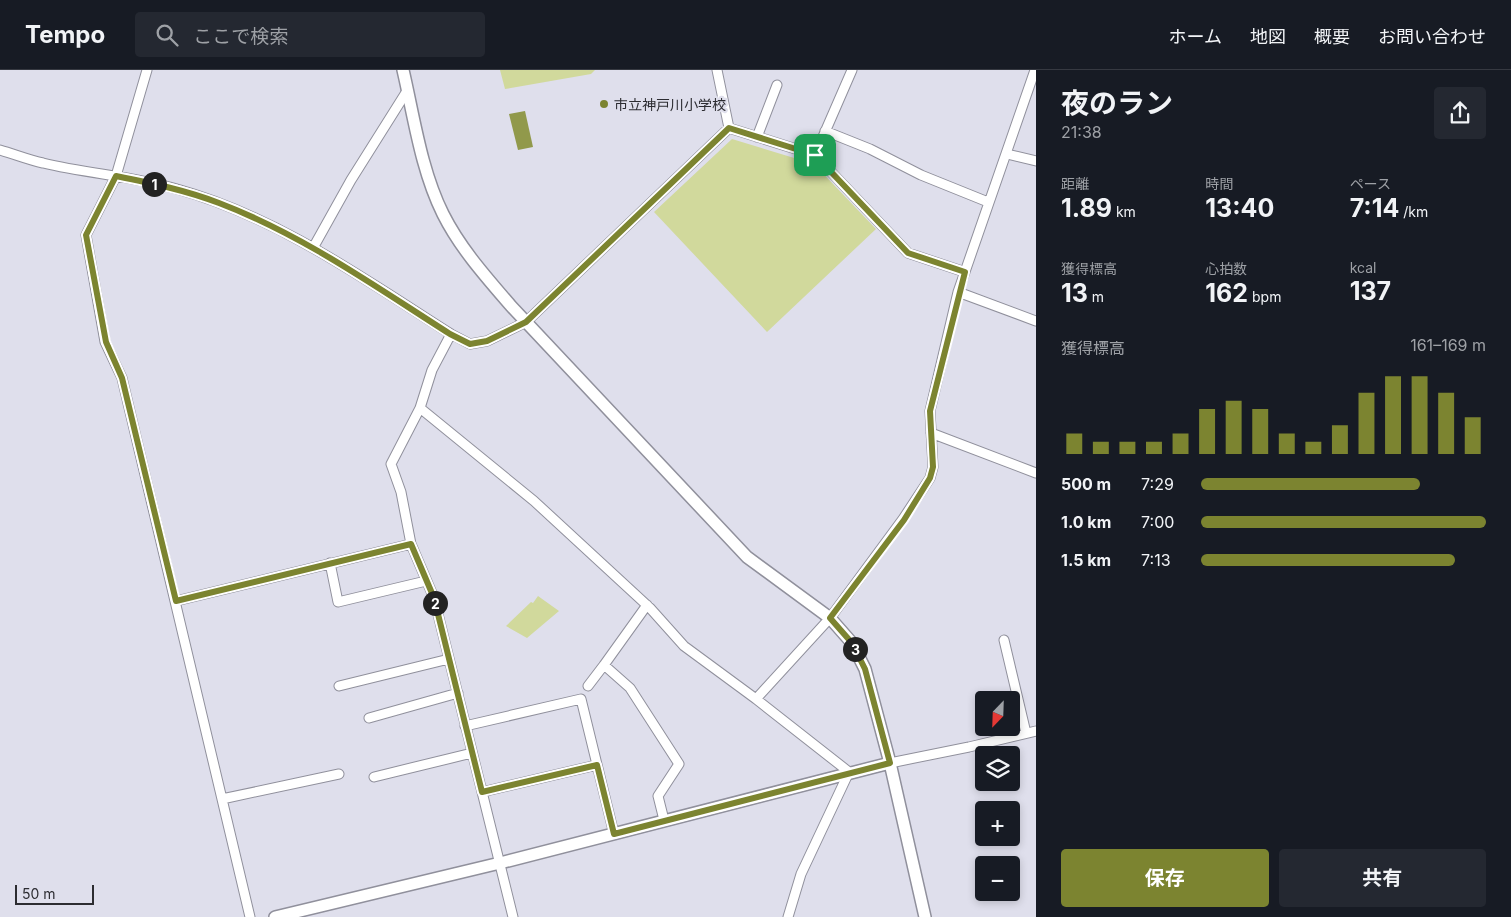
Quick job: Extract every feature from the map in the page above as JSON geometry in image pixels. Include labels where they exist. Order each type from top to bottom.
[{"type":"street","points":[[148,70],[116,176],[86,235],[106,342],[122,378],[250,917]]},
{"type":"street","points":[[403,70],[427,173],[443,214],[475,264],[526,322],[747,557],[830,618],[852,643],[865,669],[890,763],[925,917]]},
{"type":"street","points":[[717,70],[729,128]]},
{"type":"street","points":[[815,155],[852,70]]},
{"type":"street","points":[[756,699],[830,618],[904,520],[930,478],[933,467],[930,411],[958,292],[1035,70]]},
{"type":"street","points":[[757,137],[777,85]]},
{"type":"street","points":[[313,248],[351,180],[407,91]]},
{"type":"street","points":[[0,150],[44,163],[177,189],[220,204],[313,248],[450,334],[470,344],[487,341],[526,322],[729,128]]},
{"type":"street","points":[[729,128],[815,155],[908,253],[965,272]]},
{"type":"street","points":[[825,131],[870,149],[921,175],[988,202]]},
{"type":"street","points":[[1007,154],[1036,161]]},
{"type":"street","points":[[958,292],[1035,317]]},
{"type":"street","points":[[450,334],[432,370],[420,408],[391,464],[401,492],[411,544],[434,598],[513,917]]},
{"type":"street","points":[[420,408],[534,501],[646,605],[684,646],[756,699],[849,772]]},
{"type":"street","points":[[931,433],[1036,473]]},
{"type":"street","points":[[176,601],[411,544]]},
{"type":"street","points":[[330,563],[338,602],[426,581]]},
{"type":"street","points":[[588,686],[646,605]]},
{"type":"street","points":[[1004,640],[1026,733]]},
{"type":"street","points":[[339,686],[449,659]]},
{"type":"street","points":[[604,665],[630,688],[679,764],[658,796],[664,820]]},
{"type":"street","points":[[369,718],[458,694]]},
{"type":"street","points":[[466,726],[581,699],[614,834]]},
{"type":"street","points":[[275,917],[500,864],[849,772],[1036,731]]},
{"type":"street","points":[[374,777],[472,753]]},
{"type":"street","points":[[482,792],[597,765]]},
{"type":"street","points":[[788,917],[801,874],[849,772]]},
{"type":"street","points":[[222,799],[339,774]]},
{"type":"shaded area","points":[[500,70],[595,70],[591,74],[505,89]]},
{"type":"shaded area","points":[[525,111],[533,147],[518,150],[509,114]]},
{"type":"shaded area","points":[[732,139],[814,164],[876,229],[767,332],[654,212]]},
{"type":"shaded area","points":[[538,596],[559,611],[527,638],[506,626],[531,602],[533,603]]},
{"type":"place","name":"市立神戸川小学校","points":[[604,104]]},
{"type":"route","points":[[729,128],[815,155],[908,253],[965,272],[958,292],[950,333],[930,411],[933,467],[930,478],[904,520],[830,618],[852,643],[865,669],[890,763],[614,834],[597,765],[482,792],[434,598],[420,569],[411,544],[176,601],[122,378],[106,342],[86,235],[116,176],[177,189],[220,204],[294,238],[375,285],[450,334],[470,344],[487,341],[526,322],[729,128]]}]
